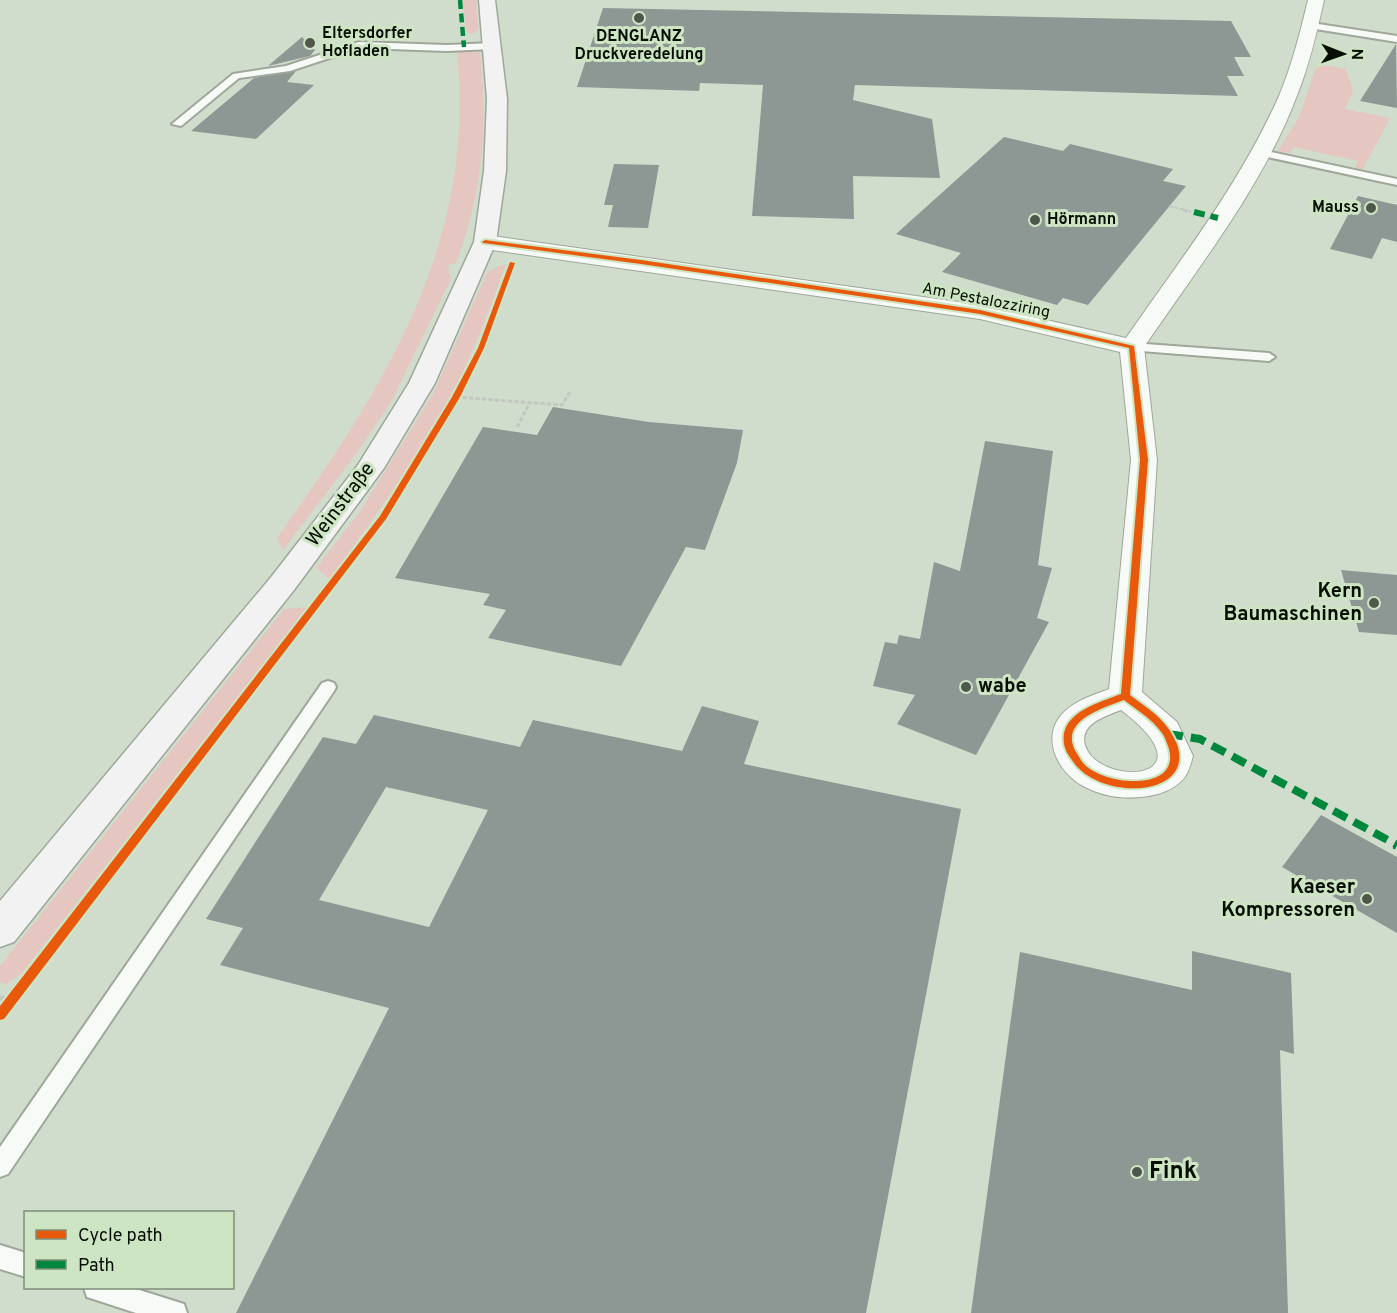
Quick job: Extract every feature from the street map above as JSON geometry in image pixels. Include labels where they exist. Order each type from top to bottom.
[{"type":"main road","name":"Weinstraße","points":[[0,930],[283,583],[370,468],[422,383],[485,242],[495,171],[497,99],[487,0]]},
{"type":"street","points":[[1125,696],[1144,460],[1132,347],[1262,153],[1285,109],[1312,26],[1316,0]]},
{"type":"street","name":"Am Pestalozziring","points":[[485,242],[665,265],[980,312],[1132,347]]},
{"type":"lane","points":[[1312,26],[1397,39]]},
{"type":"lane","points":[[177,124],[236,76],[287,69],[359,45],[447,48],[493,46]]},
{"type":"lane","points":[[1262,153],[1397,182]]},
{"type":"lane","points":[[1132,347],[1269,357]]},
{"type":"lane","points":[[0,1166],[328,687]]},
{"type":"lane","points":[[0,1257],[24,1264]]},
{"type":"lane","points":[[102,1289],[175,1313]]},
{"type":"path","points":[[1169,206],[1194,212]]},
{"type":"path","points":[[456,397],[562,405],[570,392]]},
{"type":"path","points":[[516,427],[530,402]]},
{"type":"path","points":[[0,998],[12,999]]},
{"type":"shaded area","points":[[463,0],[476,0],[478,29],[474,34],[466,32]]},
{"type":"shaded area","points":[[457,52],[480,52],[483,133],[478,185],[456,263],[448,265],[451,279],[391,402],[356,454],[283,550],[277,538],[353,426],[386,369],[414,311],[437,251],[452,188],[459,122]]},
{"type":"shaded area","points":[[1317,64],[1346,69],[1353,91],[1345,109],[1390,118],[1363,169],[1355,168],[1358,161],[1294,147],[1289,153],[1278,151],[1300,115]]},
{"type":"shaded area","points":[[506,264],[474,347],[438,419],[393,489],[329,579],[316,568],[359,513],[433,394],[487,273]]},
{"type":"shaded area","points":[[308,607],[21,974],[6,984],[0,982],[0,966],[284,609]]},
{"type":"building","points":[[603,8],[1231,21],[1251,57],[1234,57],[1244,76],[1227,76],[1238,96],[855,85],[853,100],[932,119],[940,178],[853,176],[854,219],[752,216],[763,85],[700,83],[699,91],[577,87]]},
{"type":"building","points":[[302,37],[315,50],[310,56],[268,66]]},
{"type":"building","points":[[1396,44],[1397,108],[1360,101]]},
{"type":"building","points":[[296,71],[287,82],[314,85],[256,139],[191,131],[254,78]]},
{"type":"building","name":"Hörmann","points":[[1004,137],[1063,151],[1070,144],[1173,169],[1163,181],[1186,186],[1088,305],[1063,298],[1057,305],[942,272],[961,253],[896,234]]},
{"type":"building","points":[[614,164],[659,165],[648,228],[608,227],[613,205],[604,205]]},
{"type":"building","points":[[1358,196],[1397,205],[1397,242],[1382,238],[1372,259],[1330,249]]},
{"type":"building","points":[[553,407],[649,422],[743,430],[737,463],[705,550],[686,547],[621,666],[488,638],[506,610],[483,605],[490,594],[395,578],[483,427],[537,435]]},
{"type":"building","name":"wabe","points":[[985,441],[1053,451],[1038,565],[1052,568],[1037,618],[1049,622],[976,755],[897,724],[915,695],[873,686],[885,642],[897,644],[899,635],[920,639],[934,562],[960,571]]},
{"type":"building","name":"Kern Baumaschinen","points":[[1341,570],[1397,575],[1397,635],[1359,632]]},
{"type":"building","points":[[702,706],[759,721],[744,764],[961,809],[866,1313],[236,1313],[389,1008],[220,965],[243,928],[206,919],[323,737],[356,744],[374,715],[520,747],[533,720],[682,751]],"holes":[[[386,787],[488,810],[429,927],[319,900]]]},
{"type":"building","name":"Kaeser Kompressoren","points":[[1321,815],[1397,857],[1397,933],[1282,867]]},
{"type":"building","name":"Fink","points":[[1192,951],[1291,973],[1294,1054],[1280,1050],[1288,1313],[971,1313],[1020,952],[1192,990]]},
{"type":"marked path","points":[[460,0],[464,47]]},
{"type":"marked path","points":[[1194,212],[1218,218]]},
{"type":"marked path","points":[[1168,734],[1200,739],[1397,845]]},
{"type":"cycle path","points":[[485,242],[641,262],[980,312],[1132,347],[1144,460],[1125,696],[1095,708],[1076,719],[1067,737],[1069,748],[1080,766],[1098,778],[1118,785],[1140,785],[1158,780],[1171,770],[1176,756],[1165,730],[1155,719],[1125,696]]},
{"type":"cycle path","points":[[0,1015],[383,517],[456,397],[481,348],[512,263]]},
{"type":"place","name":"DENGLANZ Druckveredelung","points":[[639,18]]},
{"type":"place","name":"Eltersdorfer Hofladen","points":[[310,43]]},
{"type":"place","name":"Mauss","points":[[1371,208]]},
{"type":"place","name":"Hörmann","points":[[1035,220]]},
{"type":"place","name":"Kern Baumaschinen","points":[[1374,603]]},
{"type":"place","name":"wabe","points":[[966,687]]},
{"type":"place","name":"Kaeser Kompressoren","points":[[1367,899]]},
{"type":"place","name":"Fink","points":[[1137,1172]]}]
